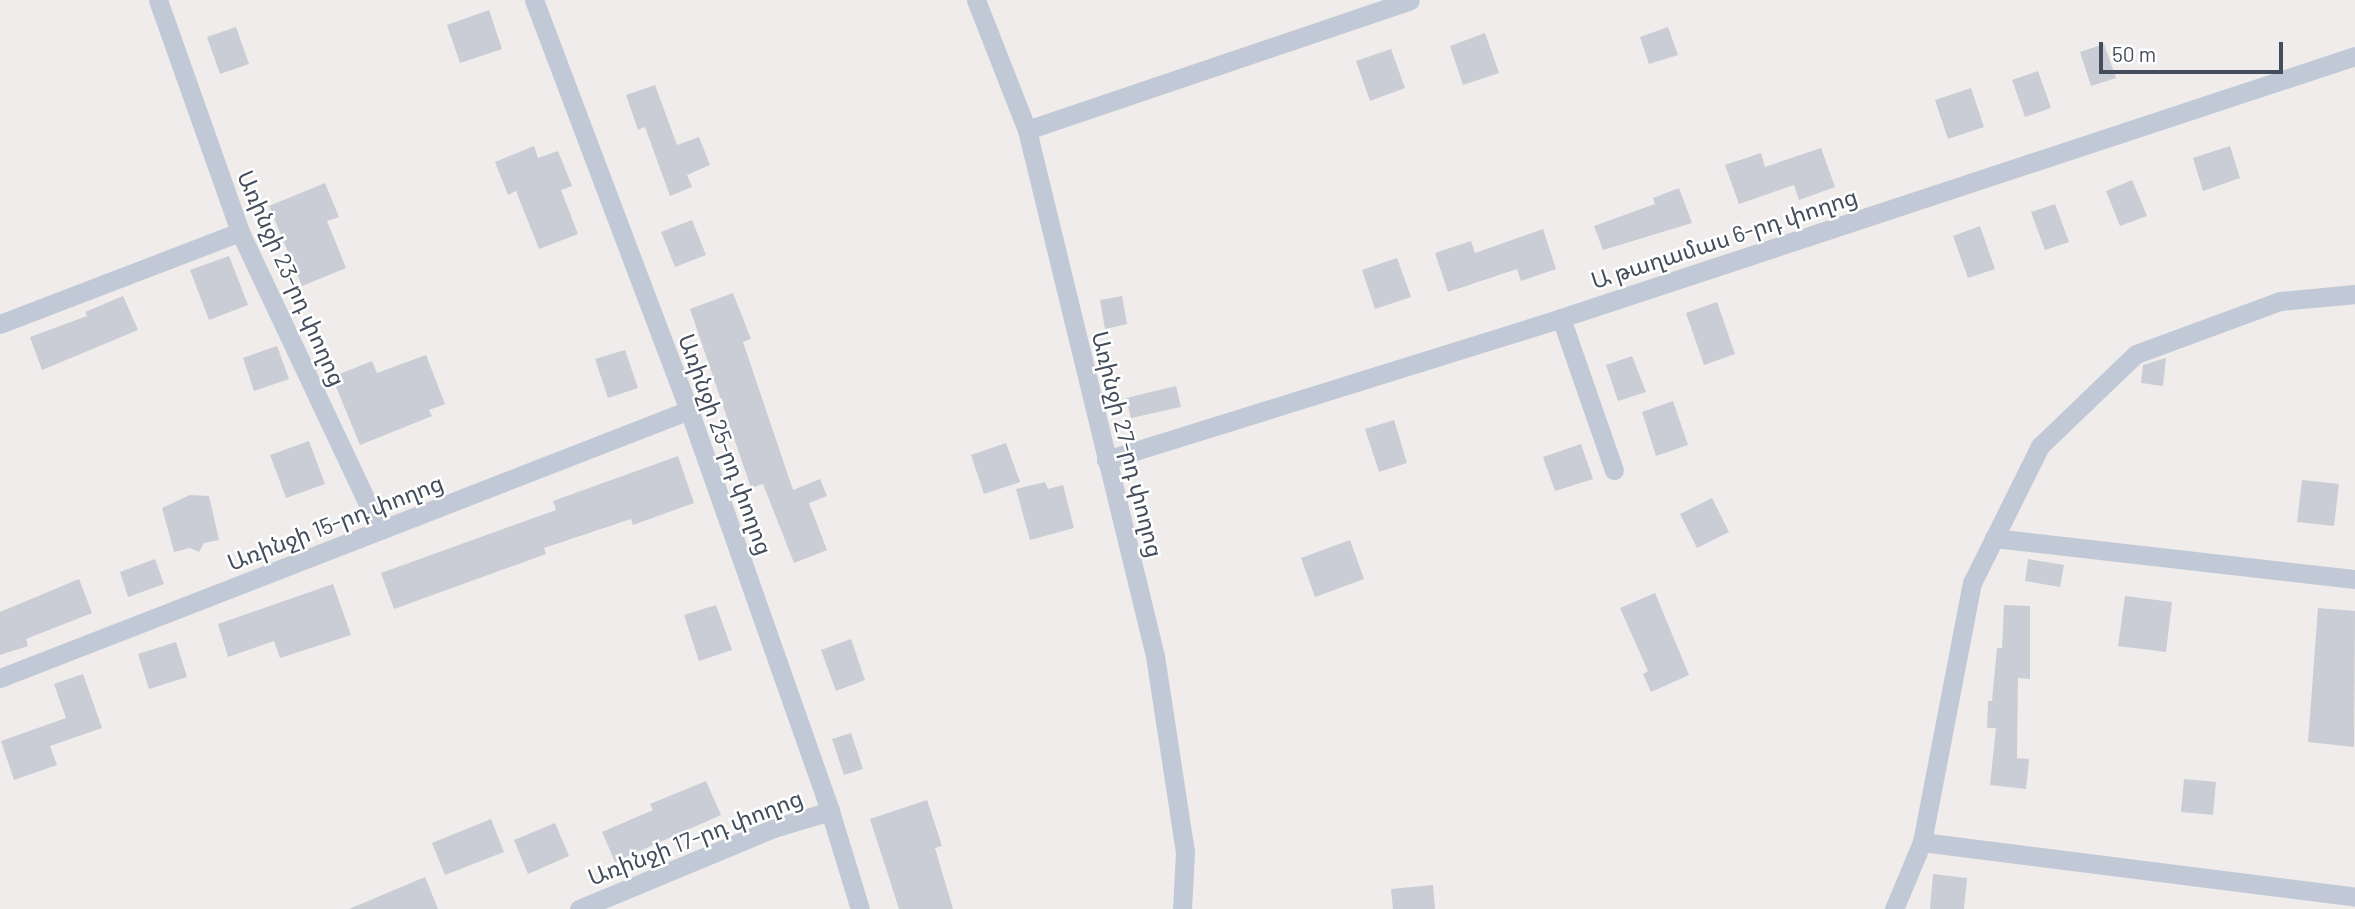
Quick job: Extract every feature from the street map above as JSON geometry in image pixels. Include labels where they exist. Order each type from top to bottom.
[{"type":"street","name":"Առինջի 23-րդ փողոց","points":[[158,0],[240,232],[380,530]]},
{"type":"street","name":"Առինջի 25-րդ փողոց","points":[[534,0],[689,410],[830,811],[860,909]]},
{"type":"street","name":"Առինջի 27-րդ փողոց","points":[[976,0],[1027,130],[1155,656],[1185,852],[1182,909]]},
{"type":"street","points":[[1027,130],[1410,0]]},
{"type":"street","name":"Ա թաղամաս 6-րդ փողոց","points":[[1106,460],[1561,318],[2355,56]]},
{"type":"street","points":[[0,324],[240,232]]},
{"type":"street","points":[[1894,909],[1922,842],[1972,583],[2040,446],[2136,354],[2280,301],[2355,294]]},
{"type":"street","points":[[1561,318],[1614,470]]},
{"type":"street","name":"Առինջի 15-րդ փողոց","points":[[0,678],[689,410]]},
{"type":"street","points":[[1994,538],[2355,579]]},
{"type":"street","name":"Առինջի 17-րդ փողոց","points":[[579,909],[774,828],[830,811]]},
{"type":"street","points":[[1922,842],[2355,897]]},
{"type":"building","points":[[489,10],[502,49],[460,63],[447,25]]},
{"type":"building","points":[[236,27],[249,64],[220,74],[207,37]]},
{"type":"building","points":[[1668,27],[1678,55],[1649,64],[1640,37]]},
{"type":"building","points":[[1485,33],[1499,73],[1463,85],[1450,46]]},
{"type":"building","points":[[2104,44],[2116,78],[2091,86],[2080,52]]},
{"type":"building","points":[[1391,49],[1405,88],[1370,101],[1356,61]]},
{"type":"building","points":[[2038,71],[2051,108],[2025,117],[2012,80]]},
{"type":"building","points":[[655,85],[677,145],[699,137],[710,165],[687,175],[692,187],[670,196],[645,127],[638,130],[626,95]]},
{"type":"building","points":[[1971,88],[1984,127],[1948,139],[1935,100]]},
{"type":"building","points":[[534,146],[538,158],[558,151],[572,186],[561,190],[578,234],[539,249],[516,191],[508,195],[495,162]]},
{"type":"building","points":[[2230,146],[2240,178],[2203,191],[2193,158]]},
{"type":"building","points":[[1821,148],[1835,187],[1799,200],[1794,185],[1739,204],[1725,165],[1761,153],[1765,167]]},
{"type":"building","points":[[2132,180],[2147,216],[2120,226],[2106,191]]},
{"type":"building","points":[[325,183],[339,217],[327,221],[346,268],[302,286],[269,206]]},
{"type":"building","points":[[1679,188],[1692,223],[1603,250],[1594,226],[1655,204],[1653,198]]},
{"type":"building","points":[[2055,204],[2069,242],[2045,250],[2031,212]]},
{"type":"building","points":[[692,220],[706,255],[675,267],[661,232]]},
{"type":"building","points":[[1980,226],[1995,269],[1968,278],[1953,236]]},
{"type":"building","points":[[1543,229],[1556,269],[1521,281],[1517,269],[1448,292],[1435,253],[1471,241],[1475,253]]},
{"type":"building","points":[[229,256],[248,305],[209,320],[190,270]]},
{"type":"building","points":[[1397,258],[1411,297],[1375,309],[1362,270]]},
{"type":"building","points":[[733,293],[751,339],[743,342],[793,490],[820,479],[827,496],[809,503],[827,550],[794,563],[763,484],[751,488],[690,309]]},
{"type":"building","points":[[123,296],[138,330],[42,370],[30,337],[87,316],[85,312]]},
{"type":"building","points":[[1122,296],[1127,324],[1105,329],[1100,300]]},
{"type":"building","points":[[1717,302],[1735,354],[1704,365],[1686,313]]},
{"type":"building","points":[[277,346],[289,379],[254,391],[243,358]]},
{"type":"building","points":[[625,350],[638,388],[608,398],[595,359]]},
{"type":"building","points":[[426,355],[445,404],[429,410],[432,416],[360,445],[332,377],[372,361],[377,373]]},
{"type":"building","points":[[1632,356],[1646,392],[1618,401],[1606,365]]},
{"type":"building","points":[[2166,358],[2163,386],[2141,383],[2143,365]]},
{"type":"building","points":[[1176,386],[1181,407],[1131,418],[1126,398]]},
{"type":"building","points":[[1673,401],[1688,445],[1656,456],[1642,412]]},
{"type":"building","points":[[1394,420],[1407,463],[1379,472],[1365,429]]},
{"type":"building","points":[[309,441],[325,484],[286,498],[270,455]]},
{"type":"building","points":[[1006,443],[1020,482],[984,494],[971,455]]},
{"type":"building","points":[[1581,444],[1593,479],[1555,491],[1543,457]]},
{"type":"building","points":[[678,456],[694,503],[633,525],[631,519],[544,548],[546,554],[394,609],[381,573],[556,510],[553,501]]},
{"type":"building","points":[[2302,480],[2339,484],[2334,526],[2297,522]]},
{"type":"building","points":[[1045,482],[1048,489],[1063,485],[1074,528],[1030,540],[1016,489]]},
{"type":"building","points":[[190,495],[209,496],[219,540],[204,543],[199,552],[190,548],[174,552],[162,508]]},
{"type":"building","points":[[1712,498],[1729,532],[1697,548],[1680,514]]},
{"type":"building","points":[[1350,540],[1364,579],[1315,597],[1301,558]]},
{"type":"building","points":[[155,559],[164,584],[128,597],[120,572]]},
{"type":"building","points":[[2028,559],[2064,565],[2060,587],[2025,581]]},
{"type":"building","points":[[79,579],[92,613],[26,639],[28,646],[0,655],[0,612]]},
{"type":"building","points":[[333,584],[351,635],[280,658],[274,641],[228,657],[218,624]]},
{"type":"building","points":[[1655,593],[1689,675],[1651,692],[1643,674],[1648,671],[1620,608]]},
{"type":"building","points":[[2125,596],[2172,602],[2166,652],[2118,646]]},
{"type":"building","points":[[716,605],[732,650],[699,661],[684,615]]},
{"type":"building","points":[[2004,605],[2030,606],[2030,679],[2018,678],[2017,758],[2029,759],[2026,789],[1990,785],[1996,728],[1987,728],[1988,701],[1992,701],[1997,648],[2002,648]]},
{"type":"building","points":[[2318,608],[2355,611],[2354,747],[2308,742]]},
{"type":"building","points":[[851,639],[865,680],[836,691],[821,650]]},
{"type":"building","points":[[176,642],[187,677],[149,689],[138,654]]},
{"type":"building","points":[[83,674],[102,728],[50,746],[57,765],[14,780],[1,741],[66,718],[54,684]]},
{"type":"building","points":[[851,733],[863,769],[844,775],[832,739]]},
{"type":"building","points":[[2184,779],[2216,782],[2213,815],[2181,812]]},
{"type":"building","points":[[706,781],[721,815],[615,862],[602,832],[653,810],[650,804]]},
{"type":"building","points":[[927,800],[942,846],[935,848],[953,909],[899,909],[870,819]]},
{"type":"building","points":[[491,819],[504,852],[445,875],[432,843]]},
{"type":"building","points":[[555,823],[569,856],[528,874],[514,840]]},
{"type":"building","points":[[1933,874],[1967,878],[1964,909],[1930,909]]},
{"type":"building","points":[[425,877],[438,909],[349,909]]},
{"type":"building","points":[[1433,885],[1435,909],[1393,909],[1391,889]]}]
